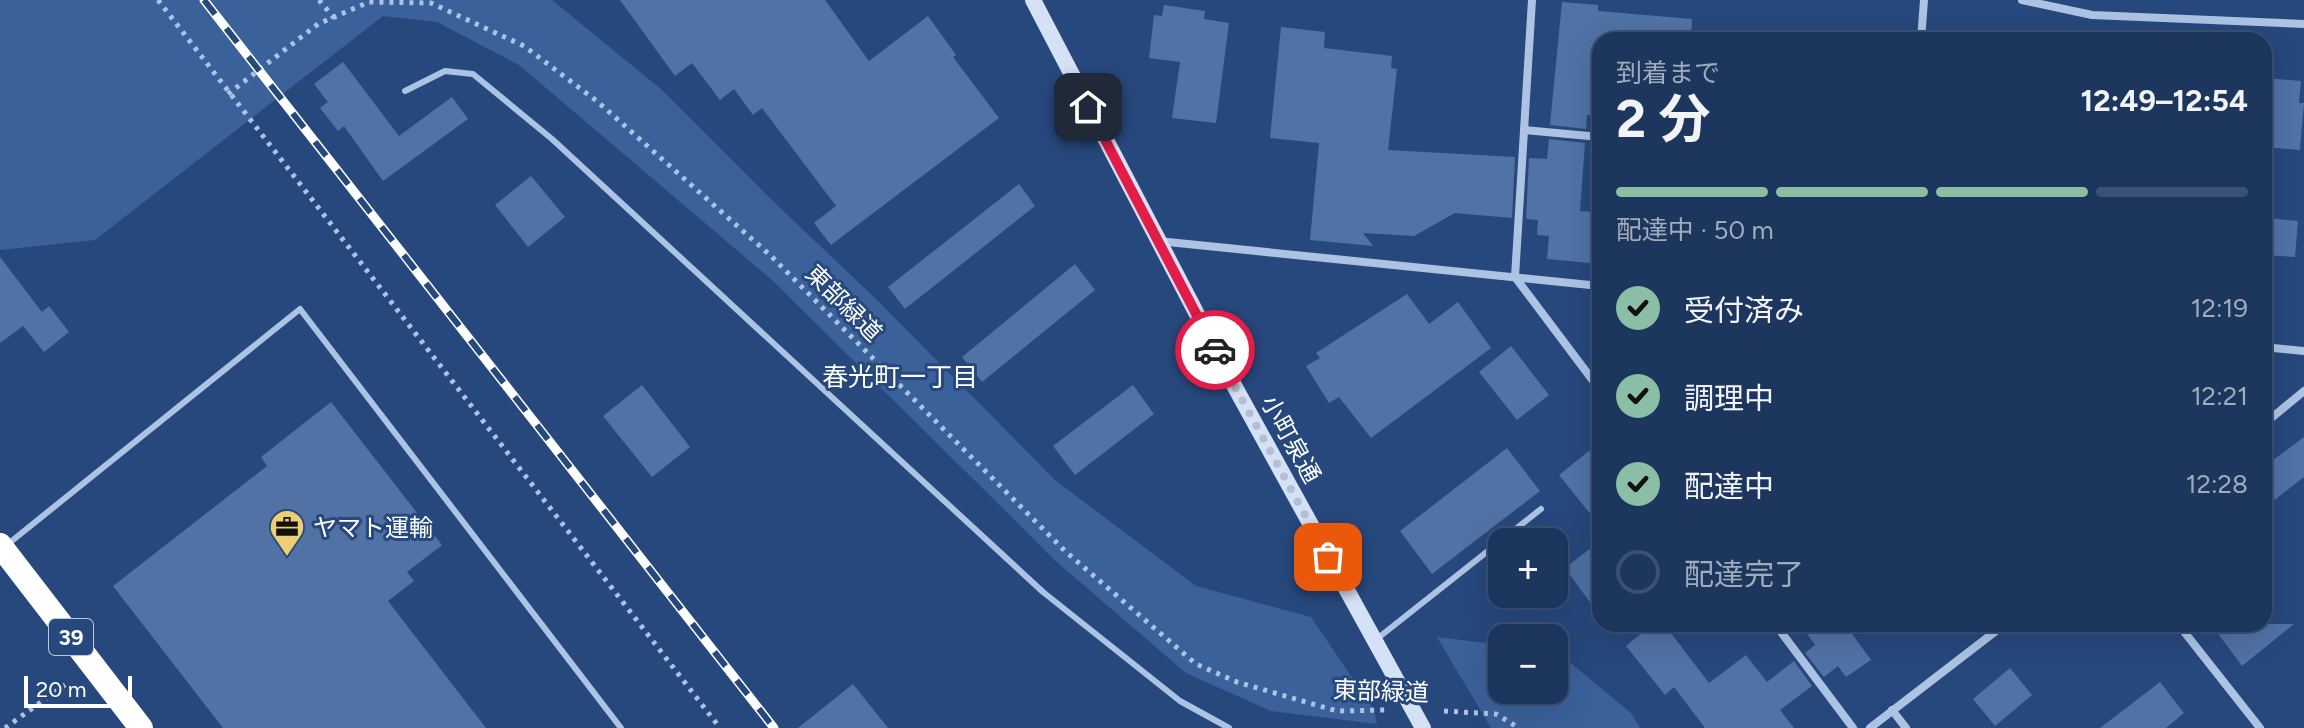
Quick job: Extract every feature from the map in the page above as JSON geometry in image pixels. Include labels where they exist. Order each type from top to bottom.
[{"type":"highway","name":"39","points":[[1,547],[141,728]]},
{"type":"street","name":"小町泉通","points":[[1033,0],[1157,241],[1423,728]]},
{"type":"street","points":[[1532,0],[1515,277],[1592,379]]},
{"type":"street","points":[[1922,32],[1924,0]]},
{"type":"street","points":[[2022,0],[2092,15],[2304,24]]},
{"type":"street","points":[[1524,130],[1592,136]]},
{"type":"street","points":[[1157,241],[1592,285]]},
{"type":"street","points":[[2272,348],[2304,351]]},
{"type":"street","points":[[2272,417],[2304,391]]},
{"type":"street","points":[[1781,632],[1853,728]]},
{"type":"street","points":[[1870,728],[1994,632]]},
{"type":"street","points":[[2184,632],[2260,728]]},
{"type":"street","points":[[1892,710],[1906,728]]},
{"type":"lane","points":[[405,91],[445,71],[473,74],[552,139],[1043,592],[1180,701],[1229,728]]},
{"type":"lane","points":[[1,547],[300,309],[621,728]]},
{"type":"lane","points":[[1375,640],[1541,509]]},
{"type":"path","points":[[158,0],[720,728]]},
{"type":"path","points":[[319,0],[334,18]]},
{"type":"path","name":"東部緑道","points":[[228,94],[318,24],[369,2],[431,3],[524,46],[598,102],[771,256],[1065,551],[1196,664],[1237,682],[1337,711],[1413,709],[1496,714],[1519,728]]},
{"type":"path","points":[[5,728],[40,705],[91,663]]},
{"type":"shaded area","points":[[0,0],[552,0],[662,90],[1055,480],[1196,586],[1311,617],[1374,710],[1377,724],[1271,711],[1186,673],[1058,563],[772,280],[519,65],[437,22],[383,16],[95,240],[0,250]]},
{"type":"shaded area","points":[[1437,637],[1488,643],[1488,704],[1568,704],[1568,661],[1631,713],[1640,728],[1491,728]]},
{"type":"building","points":[[620,0],[825,0],[869,61],[928,16],[956,55],[953,57],[999,118],[831,245],[814,223],[836,206],[762,108],[753,115],[734,89],[720,100],[692,63],[675,76]]},
{"type":"building","points":[[1562,2],[1598,5],[1598,11],[1692,19],[1691,32],[1592,32],[1592,115],[1587,115],[1586,129],[1550,125]]},
{"type":"building","points":[[1164,5],[1205,11],[1204,19],[1229,23],[1216,123],[1172,118],[1180,62],[1149,58],[1154,15],[1162,16]]},
{"type":"building","points":[[1281,27],[1325,32],[1324,48],[1392,56],[1391,68],[1397,69],[1388,150],[1515,157],[1512,218],[1455,213],[1414,236],[1363,233],[1373,246],[1310,240],[1319,143],[1270,138]]},
{"type":"building","points":[[343,62],[399,136],[452,97],[468,119],[383,181],[344,126],[338,131],[320,108],[328,102],[314,84]]},
{"type":"building","points":[[2272,79],[2301,81],[2299,103],[2304,103],[2300,150],[2272,148]]},
{"type":"building","points":[[1549,139],[1585,143],[1580,211],[1592,212],[1590,263],[1547,259],[1549,236],[1537,235],[1538,220],[1526,219],[1529,158],[1547,159]]},
{"type":"building","points":[[531,176],[565,217],[528,247],[495,205]]},
{"type":"building","points":[[1019,184],[1035,206],[905,309],[888,287]]},
{"type":"building","points":[[2272,219],[2298,221],[2295,257],[2272,256]]},
{"type":"building","points":[[0,257],[42,312],[49,306],[69,332],[44,352],[23,326],[0,343]]},
{"type":"building","points":[[1075,264],[1095,290],[982,382],[962,357]]},
{"type":"building","points":[[1407,294],[1429,324],[1458,302],[1491,348],[1371,438],[1339,397],[1329,403],[1306,366],[1320,358],[1316,353]]},
{"type":"building","points":[[1511,346],[1549,395],[1517,420],[1479,372]]},
{"type":"building","points":[[642,385],[690,447],[652,477],[603,416]]},
{"type":"building","points":[[1133,385],[1154,414],[1075,475],[1053,446]]},
{"type":"building","name":"ヤマト運輸","points":[[331,402],[442,545],[407,572],[414,581],[388,601],[486,728],[223,728],[113,586],[267,466],[261,457]]},
{"type":"building","points":[[2304,437],[2304,477],[2272,502],[2272,461]]},
{"type":"building","points":[[1507,448],[1540,491],[1432,574],[1400,531]]},
{"type":"building","points":[[1592,448],[1592,516],[1559,475]]},
{"type":"building","points":[[1592,547],[1592,605],[1568,572],[1568,566]]},
{"type":"building","points":[[2272,624],[2294,624],[2242,666],[2217,632],[2272,632]]},
{"type":"building","points":[[1643,632],[1670,632],[1709,683],[1746,655],[1767,682],[1794,661],[1812,686],[1780,710],[1794,728],[1705,728],[1674,687],[1665,695],[1626,646]]},
{"type":"building","points":[[1806,632],[1851,632],[1871,660],[1846,677],[1838,666],[1824,677],[1805,653],[1815,645]]},
{"type":"building","points":[[2010,668],[2032,695],[1995,726],[1973,699]]},
{"type":"building","points":[[2160,682],[2184,713],[2166,728],[2100,728]]},
{"type":"building","points":[[853,684],[888,728],[798,728]]},
{"type":"railway","points":[[204,0],[774,728]]},
{"type":"way so far","points":[[1215,350],[1328,557]]},
{"type":"place","name":"ヤマト運輸","points":[[287,558]]},
{"type":"district","name":"春光町一丁目","points":[[900,377]]},
{"type":"route","points":[[1088,107],[1215,350]]}]
